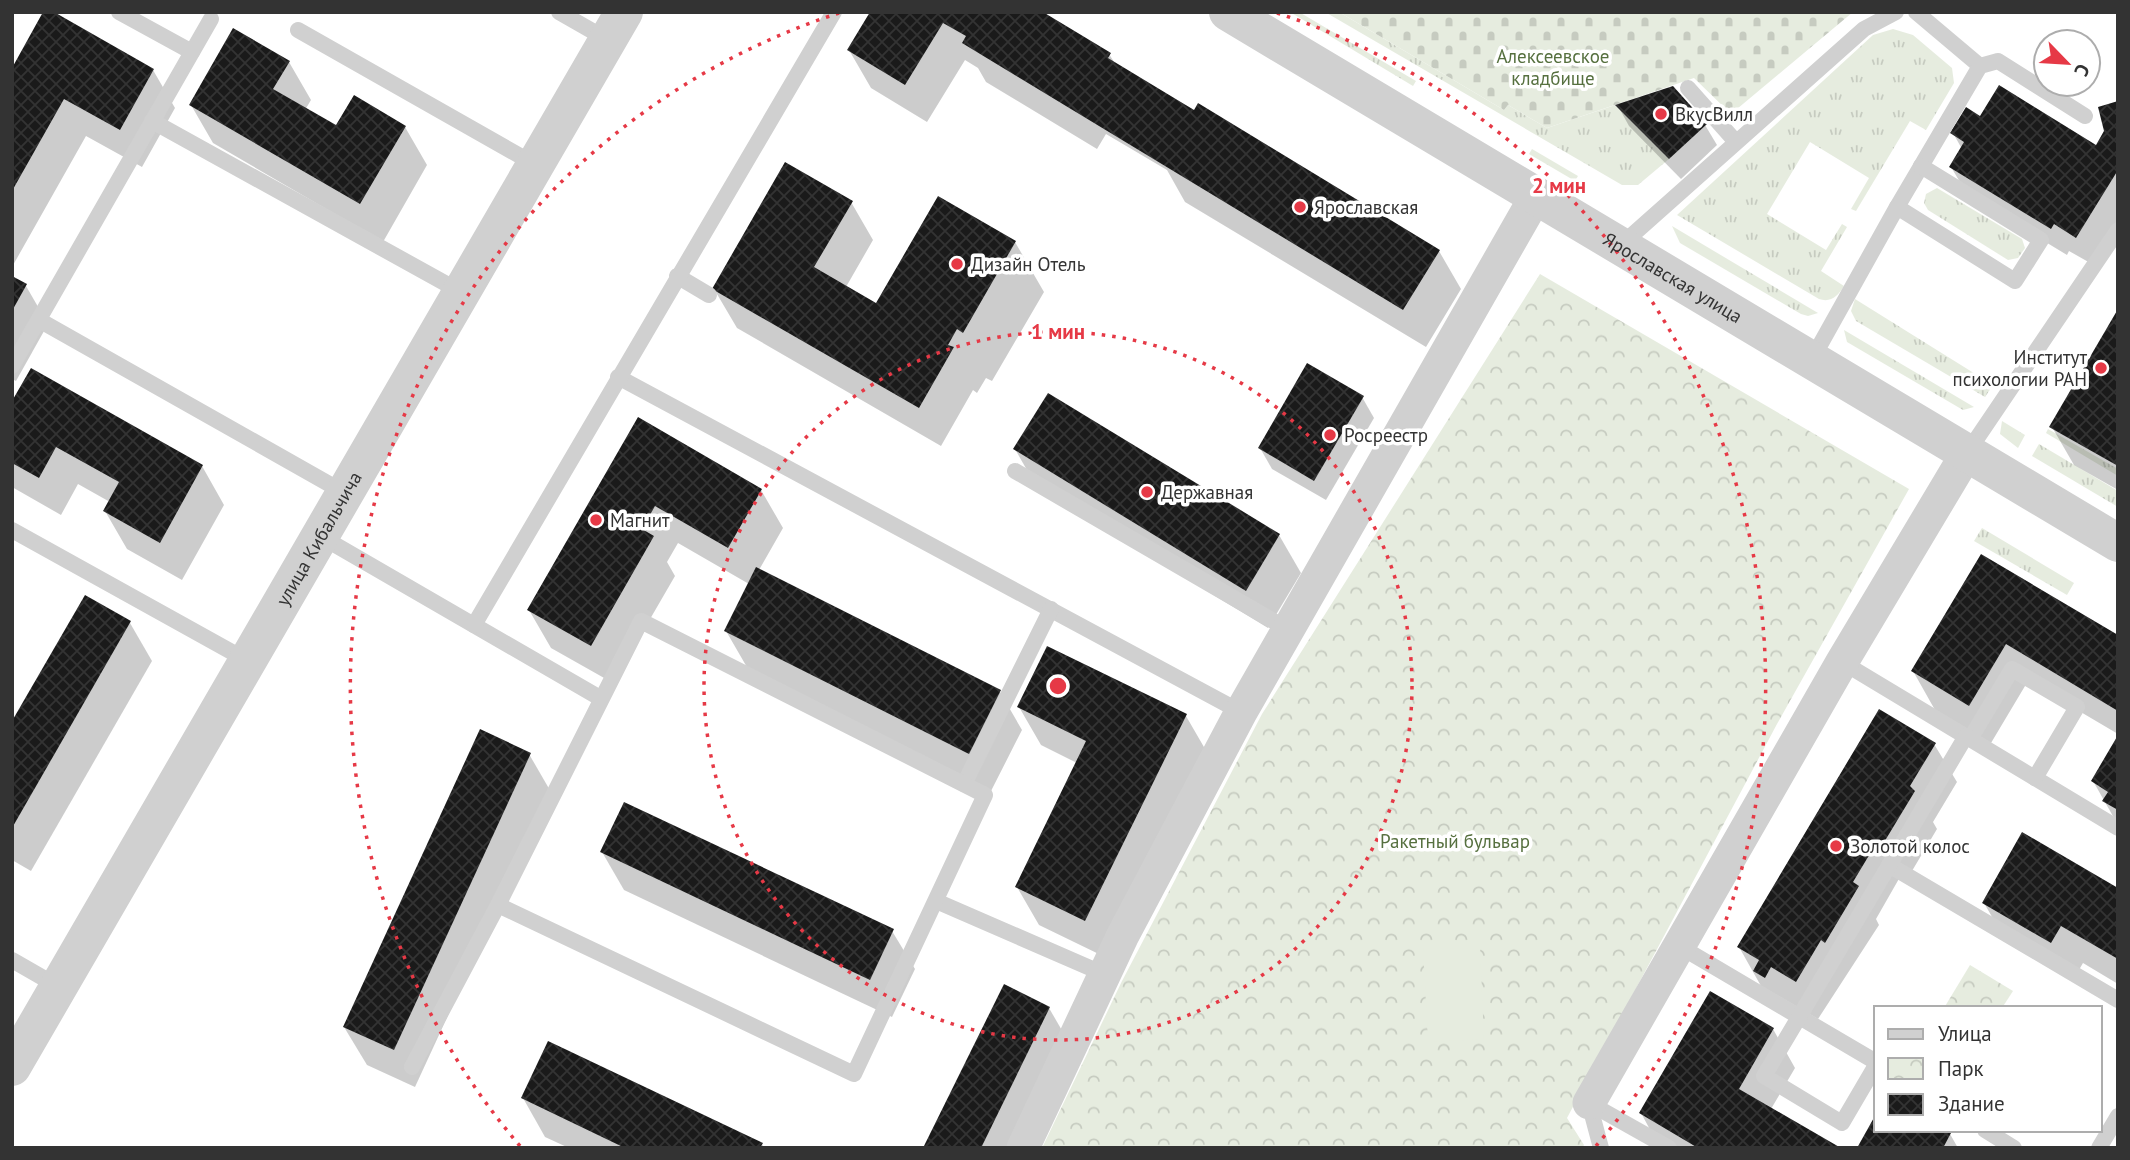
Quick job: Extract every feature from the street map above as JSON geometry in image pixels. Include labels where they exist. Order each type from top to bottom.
[{"type":"street","name":"Ярославская улица","points":[[1228,12],[2118,543]]},
{"type":"street","name":"улица Кибальчича","points":[[12,1067],[616,26]]},
{"type":"street","points":[[1023,1148],[1104,974],[1241,712],[1536,195]]},
{"type":"street","points":[[1589,1102],[1842,662],[1967,453]]},
{"type":"lane","points":[[119,12],[192,52]]},
{"type":"lane","points":[[559,12],[616,26]]},
{"type":"lane","points":[[474,625],[834,12]]},
{"type":"lane","points":[[1620,246],[1864,29],[1896,12]]},
{"type":"lane","points":[[1916,12],[1980,66]]},
{"type":"lane","points":[[12,366],[211,19]]},
{"type":"lane","points":[[298,30],[536,165]]},
{"type":"lane","points":[[1811,361],[1980,66],[1998,61],[2085,116]]},
{"type":"lane","points":[[1688,88],[1736,142]]},
{"type":"lane","points":[[152,121],[461,292]]},
{"type":"lane","points":[[1897,207],[2015,281],[2041,240],[1921,166]]},
{"type":"lane","points":[[1967,453],[2118,230]]},
{"type":"lane","points":[[677,276],[709,295]]},
{"type":"lane","points":[[38,320],[345,493]]},
{"type":"lane","points":[[618,377],[1241,712]]},
{"type":"lane","points":[[1015,471],[1287,629]]},
{"type":"lane","points":[[12,530],[248,661]]},
{"type":"lane","points":[[320,536],[600,698]]},
{"type":"lane","points":[[964,784],[1051,609]]},
{"type":"lane","points":[[412,1068],[498,905],[641,621],[985,795],[854,1074],[498,905]]},
{"type":"lane","points":[[1842,662],[2118,828]]},
{"type":"lane","points":[[1874,1067],[1842,1123],[1764,1076],[1889,865],[2012,669],[2077,707],[2035,778]]},
{"type":"lane","points":[[1889,865],[2118,1000]]},
{"type":"lane","points":[[936,901],[1104,974]]},
{"type":"lane","points":[[1679,946],[1799,1015],[1874,1063]]},
{"type":"lane","points":[[12,960],[59,987]]},
{"type":"lane","points":[[1589,1102],[1601,1148]]},
{"type":"lane","points":[[1589,1102],[1669,1148]]},
{"type":"lane","points":[[2099,1148],[2118,1116]]},
{"type":"lane","points":[[1988,1138],[2014,1148]]},
{"type":"green space","points":[[1290,12],[1299,12],[1416,81],[1413,86]]},
{"type":"green space","points":[[1325,12],[1339,12],[1504,110],[1508,105],[1547,128],[1615,105],[1669,159],[1638,185],[1622,185]]},
{"type":"green space","name":"Алексеевское кладбище","points":[[1339,12],[1853,12],[1731,114],[1694,78],[1547,128],[1508,105],[1504,110]]},
{"type":"green space","points":[[1893,29],[1913,35],[1952,68],[1954,83],[1926,130],[1910,121],[1856,211],[1851,209],[1869,178],[1810,142],[1767,214],[1826,250],[1842,224],[1847,227],[1821,271],[1844,286],[1837,296],[1827,300],[1819,299],[1677,215],[1873,35]]},
{"type":"green space","points":[[1532,149],[1578,176],[1575,181],[1529,154]]},
{"type":"green space","points":[[1937,188],[2022,239],[2025,248],[2018,258],[2008,260],[1928,210],[1924,203],[1926,194]]},
{"type":"green space","points":[[1672,226],[1818,313],[1808,316],[1801,314],[1680,243]]},
{"type":"green space","name":"Ракетный бульвар","points":[[1540,274],[1909,489],[1777,724],[1567,1118],[1584,1145],[1582,1148],[1042,1148],[1122,981],[1262,714]]},
{"type":"green space","points":[[1855,299],[1993,385],[1985,397],[1856,321],[1851,311]]},
{"type":"green space","points":[[1844,330],[1974,407],[1963,410],[1847,342]]},
{"type":"green space","points":[[2002,421],[2025,435],[2018,448],[2000,434]]},
{"type":"green space","points":[[2048,429],[2118,469],[2118,476],[2046,433]]},
{"type":"green space","points":[[2039,444],[2118,491],[2118,507],[2032,456]]},
{"type":"green space","points":[[1982,528],[2074,583],[2067,595],[1974,541]]},
{"type":"green space","points":[[1480,945],[1484,1039],[1428,1042],[1423,948]]},
{"type":"green space","points":[[1970,965],[2013,991],[2003,1006],[1945,1006]]},
{"type":"building","points":[[43,12],[54,12],[154,69],[120,130],[64,99],[12,191],[12,68]]},
{"type":"building","points":[[870,12],[1043,12],[1111,53],[1108,58],[1194,110],[1198,103],[1440,250],[1403,310],[962,43],[966,36],[943,23],[905,85],[847,50]]},
{"type":"building","points":[[233,28],[290,61],[273,89],[336,125],[354,95],[406,126],[360,204],[189,105]]},
{"type":"building","points":[[1999,85],[2096,145],[2104,131],[2098,107],[2118,101],[2118,170],[2076,238],[2054,224],[2051,229],[1949,167],[1964,142],[1950,133],[1966,107],[1980,116]]},
{"type":"building","name":"ВкусВилл","points":[[1673,86],[1707,124],[1669,159],[1615,105]]},
{"type":"building","points":[[785,162],[853,201],[814,267],[876,303],[938,196],[1016,241],[963,333],[957,329],[948,345],[954,347],[919,408],[712,289]]},
{"type":"building","points":[[12,276],[27,284],[12,311]]},
{"type":"building","name":"Институт психологии РАН","points":[[2118,309],[2118,466],[2049,427]]},
{"type":"building","points":[[1307,363],[1364,396],[1314,481],[1258,448]]},
{"type":"building","points":[[31,368],[203,465],[160,543],[103,511],[119,482],[56,447],[39,478],[12,463],[12,401]]},
{"type":"building","name":"Державная","points":[[1048,393],[1280,534],[1246,591],[1013,449]]},
{"type":"building","points":[[638,417],[762,489],[728,548],[655,506],[642,529],[654,536],[591,646],[527,610]]},
{"type":"building","points":[[1981,554],[2118,635],[2118,711],[2006,644],[1969,706],[1911,671]]},
{"type":"building","points":[[756,567],[1001,690],[969,754],[724,631]]},
{"type":"building","points":[[85,595],[131,621],[12,828],[12,721]]},
{"type":"building","points":[[1047,646],[1187,714],[1085,921],[1015,887],[1086,741],[1017,707]]},
{"type":"building","name":"Золотой колос","points":[[1879,709],[1936,743],[1910,786],[1915,791],[1883,844],[1877,842],[1853,882],[1859,886],[1825,943],[1821,940],[1796,982],[1771,967],[1765,978],[1753,971],[1759,960],[1737,947]]},
{"type":"building","points":[[480,729],[531,753],[394,1050],[343,1027]]},
{"type":"building","points":[[2118,735],[2118,810],[2102,801],[2108,792],[2091,781]]},
{"type":"building","points":[[624,802],[894,929],[870,980],[600,852]]},
{"type":"building","points":[[2022,832],[2118,888],[2118,959],[2061,926],[2051,943],[1982,903]]},
{"type":"building","points":[[1004,984],[1050,1007],[981,1148],[923,1148]]},
{"type":"building","points":[[1710,991],[1774,1028],[1739,1089],[1841,1148],[1698,1148],[1639,1113]]},
{"type":"building","points":[[548,1041],[763,1143],[760,1148],[625,1148],[521,1098]]},
{"type":"building","points":[[1874,1118],[1874,1132],[1951,1133],[1943,1148],[1857,1148]]},
{"type":"place","name":"ВкусВилл","points":[[1661,114]]},
{"type":"place","name":"Ярославская","points":[[1300,207]]},
{"type":"place","name":"Дизайн Отель","points":[[957,264]]},
{"type":"place","name":"Институт психологии РАН","points":[[2101,368]]},
{"type":"place","name":"Росреестр","points":[[1330,435]]},
{"type":"place","name":"Державная","points":[[1147,492]]},
{"type":"place","name":"Магнит","points":[[596,520]]},
{"type":"place","name":"Золотой колос","points":[[1836,846]]}]
